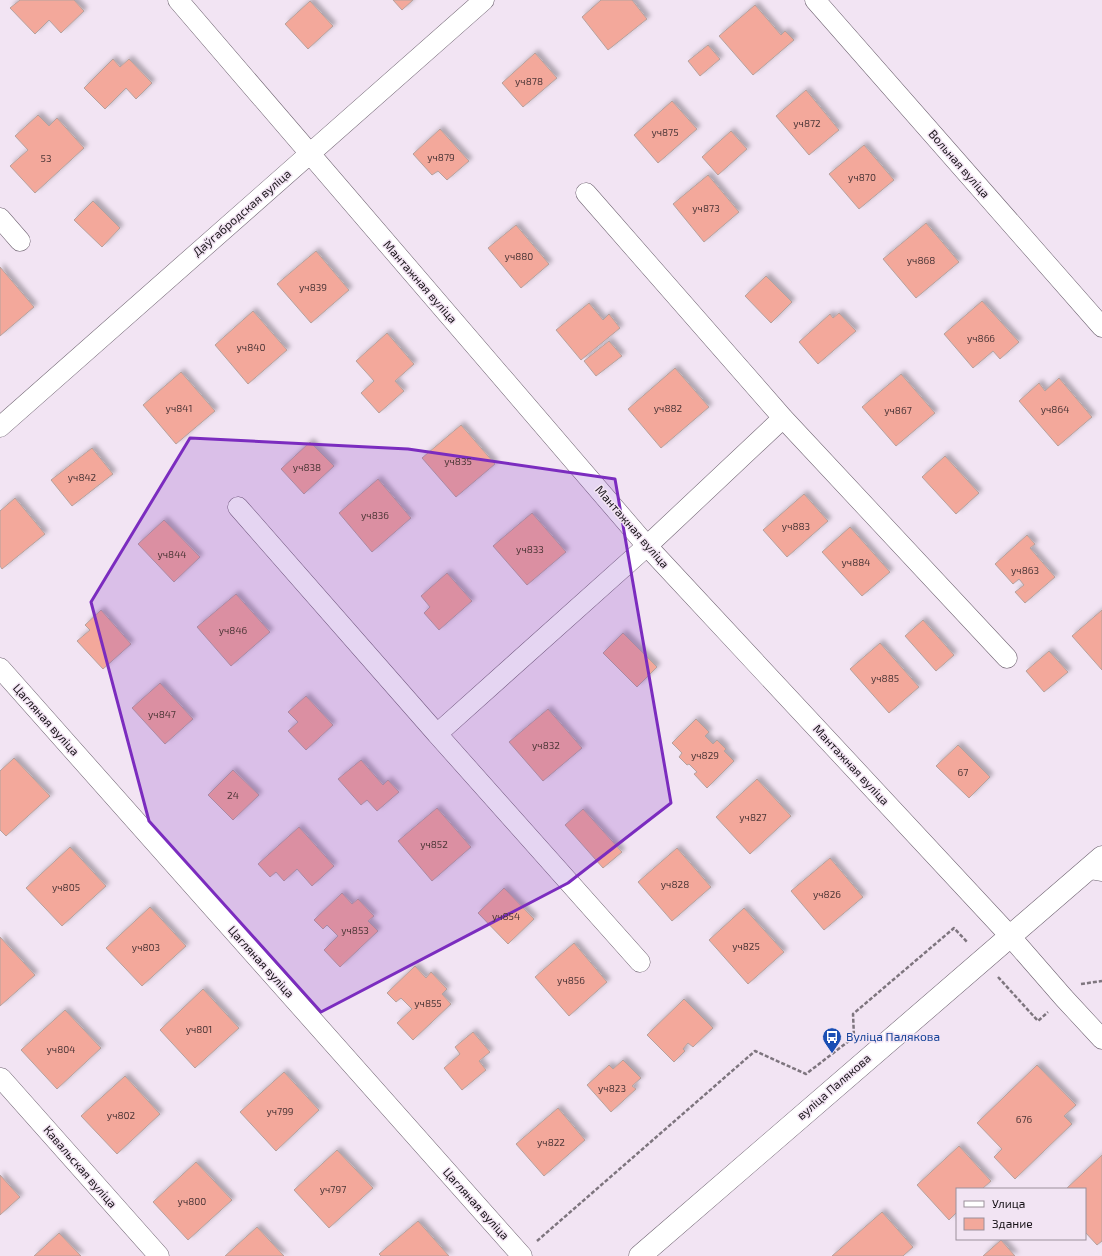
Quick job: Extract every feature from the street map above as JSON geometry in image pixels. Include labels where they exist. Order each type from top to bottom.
[{"type":"street","name":"Мантажная вуліца","points":[[178,0],[648,546],[1010,936],[1102,1039]]},
{"type":"street","name":"Даўгабродская вуліца","points":[[0,427],[484,0]]},
{"type":"street","name":"Вольная вуліца","points":[[815,0],[1102,327]]},
{"type":"street","points":[[586,193],[783,418],[1007,658]]},
{"type":"street","points":[[0,218],[20,241]]},
{"type":"street","points":[[437,734],[648,546],[783,418]]},
{"type":"street","points":[[238,507],[640,962]]},
{"type":"street","name":"Цагляная вуліца","points":[[0,668],[522,1256]]},
{"type":"street","name":"вуліца Палякова","points":[[640,1256],[1010,936],[1093,875],[1102,857]]},
{"type":"street","name":"Кавальская вуліца","points":[[0,1078],[159,1256]]},
{"type":"path","points":[[536,1242],[755,1051],[806,1074],[854,1037],[853,1014],[954,928],[969,944]]},
{"type":"path","points":[[998,976],[1038,1021],[1053,1008]]},
{"type":"path","points":[[1076,987],[1082,983],[1102,981]]},
{"type":"highlighted area","points":[[190,438],[408,449],[615,479],[671,803],[568,883],[321,1012],[149,821],[91,602]]},
{"type":"building","points":[[20,0],[74,0],[84,11],[61,33],[49,20],[35,34],[10,8]]},
{"type":"building","points":[[393,0],[413,0],[402,10]]},
{"type":"building","points":[[601,0],[632,0],[647,19],[608,50],[582,17]]},
{"type":"building","points":[[310,1],[333,26],[308,49],[285,24]]},
{"type":"building","points":[[755,5],[781,35],[785,31],[794,40],[753,75],[719,36]]},
{"type":"building","points":[[708,45],[720,59],[700,76],[688,61]]},
{"type":"building","points":[[535,53],[557,78],[523,107],[502,83]]},
{"type":"building","points":[[113,59],[120,67],[129,59],[152,83],[136,99],[126,88],[105,109],[84,88]]},
{"type":"building","points":[[806,90],[839,130],[809,155],[776,116]]},
{"type":"building","points":[[672,101],[697,129],[658,163],[634,135]]},
{"type":"building","points":[[38,115],[49,126],[57,118],[84,148],[35,193],[10,166],[28,150],[15,136]]},
{"type":"building","points":[[440,129],[469,161],[447,180],[438,171],[432,175],[413,154]]},
{"type":"building","points":[[731,131],[747,149],[718,175],[702,157]]},
{"type":"building","points":[[864,145],[894,180],[859,209],[829,174]]},
{"type":"building","points":[[708,175],[739,212],[704,242],[673,204]]},
{"type":"building","points":[[93,201],[120,228],[102,247],[74,220]]},
{"type":"building","points":[[926,223],[959,262],[916,298],[883,259]]},
{"type":"building","points":[[516,225],[549,264],[521,288],[488,248]]},
{"type":"building","points":[[316,251],[349,290],[311,323],[277,284]]},
{"type":"building","points":[[0,267],[34,307],[0,336]]},
{"type":"building","points":[[766,276],[792,302],[771,323],[745,296]]},
{"type":"building","points":[[982,301],[1019,342],[1000,359],[993,351],[973,368],[944,334]]},
{"type":"building","points":[[589,303],[603,320],[609,314],[620,328],[581,360],[556,330]]},
{"type":"building","points":[[253,311],[287,350],[248,384],[215,345]]},
{"type":"building","points":[[839,313],[856,331],[818,364],[799,342],[830,314],[833,318]]},
{"type":"building","points":[[387,333],[414,364],[395,381],[404,391],[379,413],[361,393],[374,381],[356,361]]},
{"type":"building","points":[[609,341],[622,356],[596,376],[584,361]]},
{"type":"building","points":[[675,368],[709,407],[661,448],[628,409]]},
{"type":"building","points":[[181,372],[215,411],[176,444],[143,405]]},
{"type":"building","points":[[901,374],[935,413],[896,446],[862,407]]},
{"type":"building","points":[[1059,378],[1092,417],[1058,446],[1019,401],[1039,383],[1045,391]]},
{"type":"building","points":[[461,425],[495,464],[456,497],[422,458]]},
{"type":"building","points":[[310,442],[334,466],[304,494],[281,469]]},
{"type":"building","points":[[92,448],[113,474],[72,506],[51,480]]},
{"type":"building","points":[[945,456],[979,493],[956,514],[922,477]]},
{"type":"building","points":[[378,479],[411,518],[372,552],[339,513]]},
{"type":"building","points":[[804,494],[828,521],[787,557],[763,530]]},
{"type":"building","points":[[15,498],[45,534],[2,569],[0,566],[0,511]]},
{"type":"building","points":[[532,513],[566,552],[527,585],[493,546]]},
{"type":"building","points":[[164,520],[200,557],[174,582],[138,544]]},
{"type":"building","points":[[850,527],[890,572],[862,596],[822,552]]},
{"type":"building","points":[[1027,535],[1035,544],[1030,548],[1055,577],[1025,603],[1015,592],[1024,585],[1019,579],[1013,584],[995,564]]},
{"type":"building","points":[[447,573],[472,601],[439,630],[424,613],[430,607],[421,596]]},
{"type":"building","points":[[236,594],[270,632],[231,666],[197,627]]},
{"type":"building","points":[[101,610],[131,644],[103,669],[77,641],[90,630],[85,625]]},
{"type":"building","points":[[1102,610],[1102,670],[1072,636]]},
{"type":"building","points":[[923,620],[954,655],[936,671],[905,636]]},
{"type":"building","points":[[623,633],[657,667],[637,687],[603,653]]},
{"type":"building","points":[[880,643],[919,687],[889,713],[850,669]]},
{"type":"building","points":[[1049,651],[1068,672],[1044,692],[1026,671]]},
{"type":"building","points":[[160,683],[193,719],[165,744],[132,708]]},
{"type":"building","points":[[306,696],[333,725],[306,750],[288,731],[298,722],[288,712]]},
{"type":"building","points":[[548,709],[582,748],[543,781],[509,742]]},
{"type":"building","points":[[696,719],[709,732],[705,736],[713,744],[717,740],[726,749],[724,751],[734,761],[707,788],[694,774],[697,772],[679,757],[682,753],[672,743]]},
{"type":"building","points":[[958,745],[990,777],[969,798],[936,766]]},
{"type":"building","points":[[14,758],[50,796],[6,836],[0,830],[0,771]]},
{"type":"building","points":[[361,760],[383,785],[388,780],[399,792],[377,811],[367,800],[361,805],[338,779]]},
{"type":"building","points":[[233,770],[259,795],[233,820],[208,795]]},
{"type":"building","points":[[757,779],[791,816],[750,854],[716,817]]},
{"type":"building","points":[[437,808],[471,847],[432,881],[398,841]]},
{"type":"building","points":[[583,809],[622,852],[603,868],[565,825]]},
{"type":"building","points":[[299,827],[334,866],[312,886],[297,869],[284,881],[276,872],[270,877],[258,864]]},
{"type":"building","points":[[70,847],[106,886],[62,926],[26,888]]},
{"type":"building","points":[[677,848],[711,887],[672,921],[638,882]]},
{"type":"building","points":[[830,858],[863,897],[824,930],[791,891]]},
{"type":"building","points":[[504,888],[534,919],[508,944],[478,913]]},
{"type":"building","points":[[342,893],[352,904],[358,899],[374,916],[368,921],[378,931],[340,967],[324,950],[338,936],[327,925],[323,929],[314,920]]},
{"type":"building","points":[[150,907],[186,946],[142,986],[106,948]]},
{"type":"building","points":[[744,908],[784,952],[748,984],[709,940]]},
{"type":"building","points":[[0,937],[35,975],[0,1006]]},
{"type":"building","points":[[574,943],[607,982],[569,1016],[535,977]]},
{"type":"building","points":[[415,966],[426,978],[431,972],[447,989],[442,994],[451,1004],[413,1040],[397,1023],[412,1009],[401,998],[396,1002],[387,993]]},
{"type":"building","points":[[203,989],[239,1028],[195,1068],[160,1030]]},
{"type":"building","points":[[684,999],[713,1028],[693,1047],[688,1043],[683,1049],[685,1051],[674,1062],[647,1035]]},
{"type":"building","points":[[65,1010],[101,1048],[57,1089],[21,1050]]},
{"type":"building","points":[[473,1032],[490,1052],[479,1061],[486,1070],[462,1090],[444,1068],[460,1054],[455,1047]]},
{"type":"building","points":[[623,1060],[641,1078],[632,1086],[636,1089],[611,1112],[587,1085],[609,1065],[613,1069]]},
{"type":"building","points":[[1037,1065],[1076,1105],[1064,1116],[1072,1124],[1015,1179],[994,1157],[1002,1149],[977,1123]]},
{"type":"building","points":[[284,1072],[319,1110],[276,1151],[240,1112]]},
{"type":"building","points":[[125,1076],[160,1114],[117,1154],[81,1116]]},
{"type":"building","points":[[558,1108],[585,1140],[544,1176],[516,1144]]},
{"type":"building","points":[[959,1146],[991,1181],[983,1188],[956,1188],[956,1213],[949,1220],[917,1185]]},
{"type":"building","points":[[337,1150],[373,1188],[329,1228],[294,1190]]},
{"type":"building","points":[[1102,1155],[1102,1241],[1097,1245],[1086,1233],[1086,1188],[1067,1188]]},
{"type":"building","points":[[196,1162],[232,1200],[188,1240],[153,1202]]},
{"type":"building","points":[[0,1175],[20,1197],[0,1215]]},
{"type":"building","points":[[882,1212],[913,1247],[903,1256],[832,1256]]},
{"type":"building","points":[[418,1221],[449,1256],[381,1256],[379,1254]]},
{"type":"building","points":[[257,1227],[284,1256],[225,1256]]},
{"type":"building","points":[[59,1233],[81,1256],[34,1256]]},
{"type":"building","points":[[1001,1240],[1015,1256],[983,1256]]},
{"type":"place","name":"Вуліца Палякова","points":[[832,1054]]}]
